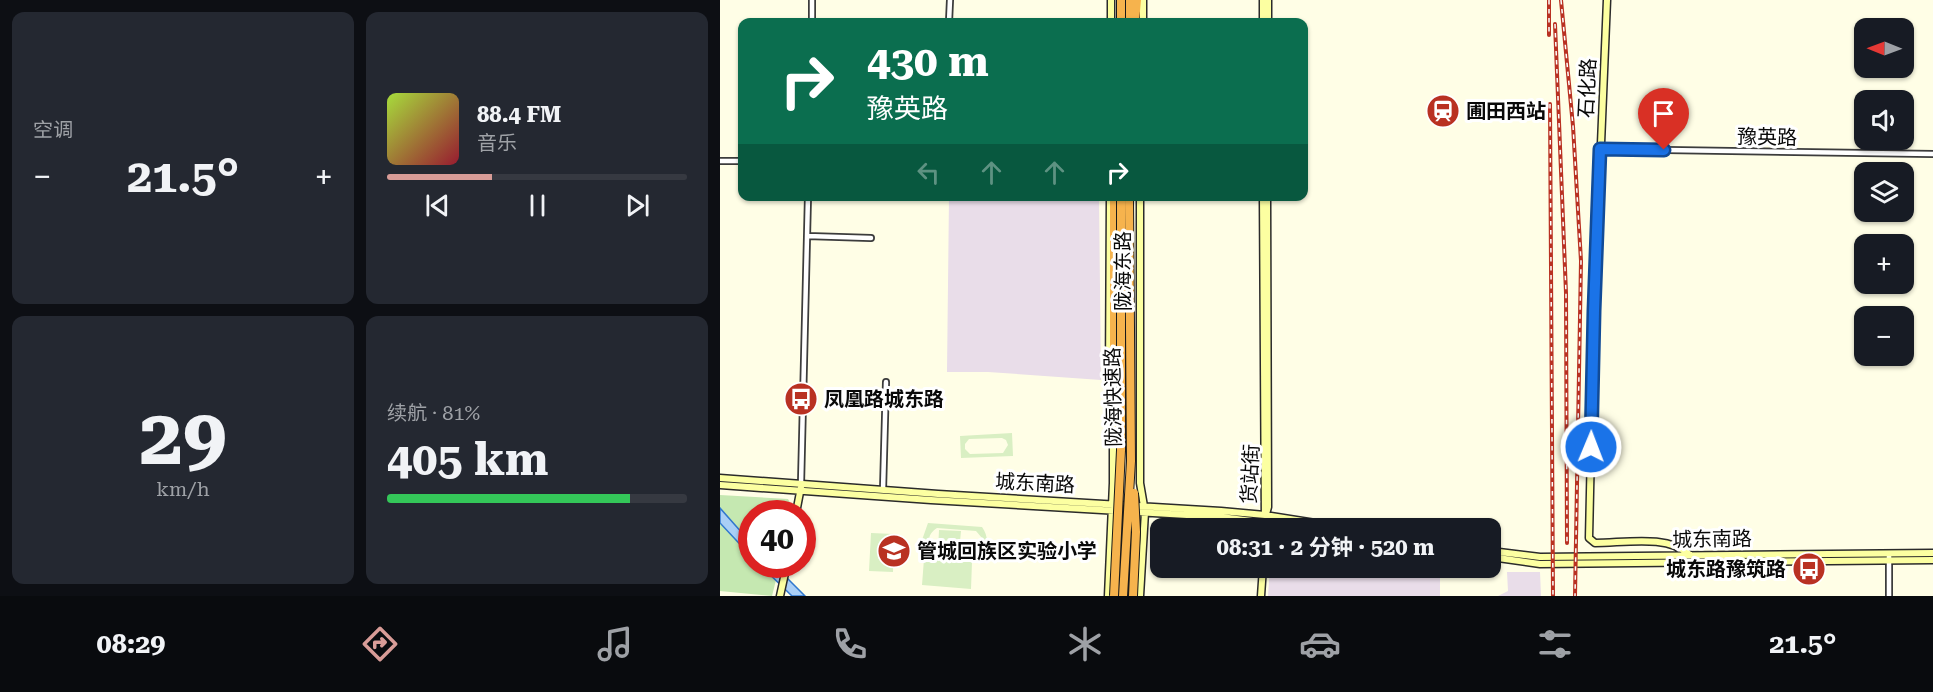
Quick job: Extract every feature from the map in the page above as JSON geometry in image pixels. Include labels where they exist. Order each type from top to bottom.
[{"type":"highway","points":[[1121,0],[1121,18]]},
{"type":"highway","points":[[1130,0],[1132,18]]},
{"type":"highway","points":[[1133,18],[1137,0]]},
{"type":"highway","points":[[1112,201],[1114,380],[1116,416],[1121,431]]},
{"type":"highway","name":"陇海快速路","points":[[1114,596],[1119,528],[1121,431],[1120,201]]},
{"type":"highway","name":"陇海快速路","points":[[1123,596],[1129,498],[1129,201]]},
{"type":"highway","points":[[1130,424],[1134,461],[1136,532],[1133,596]]},
{"type":"main road","points":[[1111,0],[1112,18]]},
{"type":"main road","points":[[1143,0],[1143,18]]},
{"type":"main road","points":[[1265,0],[1265,18]]},
{"type":"main road","name":"石化路","points":[[1607,0],[1594,311],[1589,538],[1595,543],[1659,542],[1682,548],[1690,555]]},
{"type":"main road","name":"陇海东路","points":[[1108,596],[1113,423],[1109,377],[1112,201]]},
{"type":"main road","name":"陇海东路","points":[[1140,201],[1140,447],[1144,509],[1140,596]]},
{"type":"main road","name":"货站街","points":[[1265,201],[1268,507],[1266,518]]},
{"type":"main road","name":"城东南路","points":[[720,478],[801,487],[1144,509],[1235,518]]},
{"type":"main road","name":"城东南路","points":[[720,485],[883,490],[1112,508]]},
{"type":"main road","points":[[798,500],[801,487]]},
{"type":"main road","name":"城东南路","points":[[1501,552],[1540,557],[1690,555],[1889,557],[1933,560]]},
{"type":"main road","name":"城东南路","points":[[1501,558],[1540,564],[1889,557],[1933,554]]},
{"type":"main road","points":[[780,596],[784,578]]},
{"type":"main road","points":[[1261,596],[1262,578]]},
{"type":"street","points":[[812,0],[812,18]]},
{"type":"street","points":[[949,18],[950,0]]},
{"type":"street","name":"豫英路","points":[[1600,149],[1933,154]]},
{"type":"street","points":[[720,161],[738,161]]},
{"type":"street","points":[[801,487],[808,201]]},
{"type":"street","points":[[807,236],[871,238]]},
{"type":"street","points":[[883,490],[886,382]]},
{"type":"street","points":[[1889,557],[1890,596]]},
{"type":"shaded area","points":[[949,201],[1099,201],[1101,380],[988,372],[947,372]]},
{"type":"shaded area","points":[[1507,572],[1540,572],[1541,596],[1498,596],[1508,591]]},
{"type":"shaded area","points":[[1269,578],[1440,578],[1440,596],[1268,596]]},
{"type":"green space","points":[[1012,433],[1013,456],[961,458],[960,436]],"holes":[[[1002,438],[1008,445],[1003,453],[970,454],[965,449],[965,444],[969,439]]]},
{"type":"green space","points":[[720,495],[788,499],[738,500],[738,578],[776,578],[772,596],[720,591]]},
{"type":"green space","points":[[928,523],[982,527],[987,541],[982,555],[990,556],[989,561],[921,556],[922,551],[926,551],[922,540]],"holes":[[[937,528],[976,531],[982,538],[982,547],[973,555],[935,552],[929,543],[931,533]]]},
{"type":"green space","points":[[939,530],[961,531],[959,552],[938,551]]},
{"type":"green space","points":[[871,533],[894,534],[893,572],[869,571]]},
{"type":"green space","points":[[924,559],[972,562],[971,589],[922,585]]},
{"type":"water","points":[[720,508],[738,528],[738,542],[720,523]]},
{"type":"water","points":[[773,578],[787,578],[805,596],[792,596]]},
{"type":"railway","points":[[1549,0],[1549,35]]},
{"type":"railway","points":[[1561,0],[1573,126],[1581,261],[1575,596]]},
{"type":"railway","points":[[1555,24],[1566,293],[1567,543]]},
{"type":"railway","points":[[1550,104],[1553,596]]},
{"type":"place","name":"圃田西站","points":[[1443,111]]},
{"type":"place","name":"凤凰路城东路","points":[[801,399]]},
{"type":"place","name":"管城回族区实验小学","points":[[894,551]]},
{"type":"place","name":"城东路豫筑路","points":[[1809,569]]},
{"type":"route","points":[[1591,447],[1600,149],[1664,150]]}]
